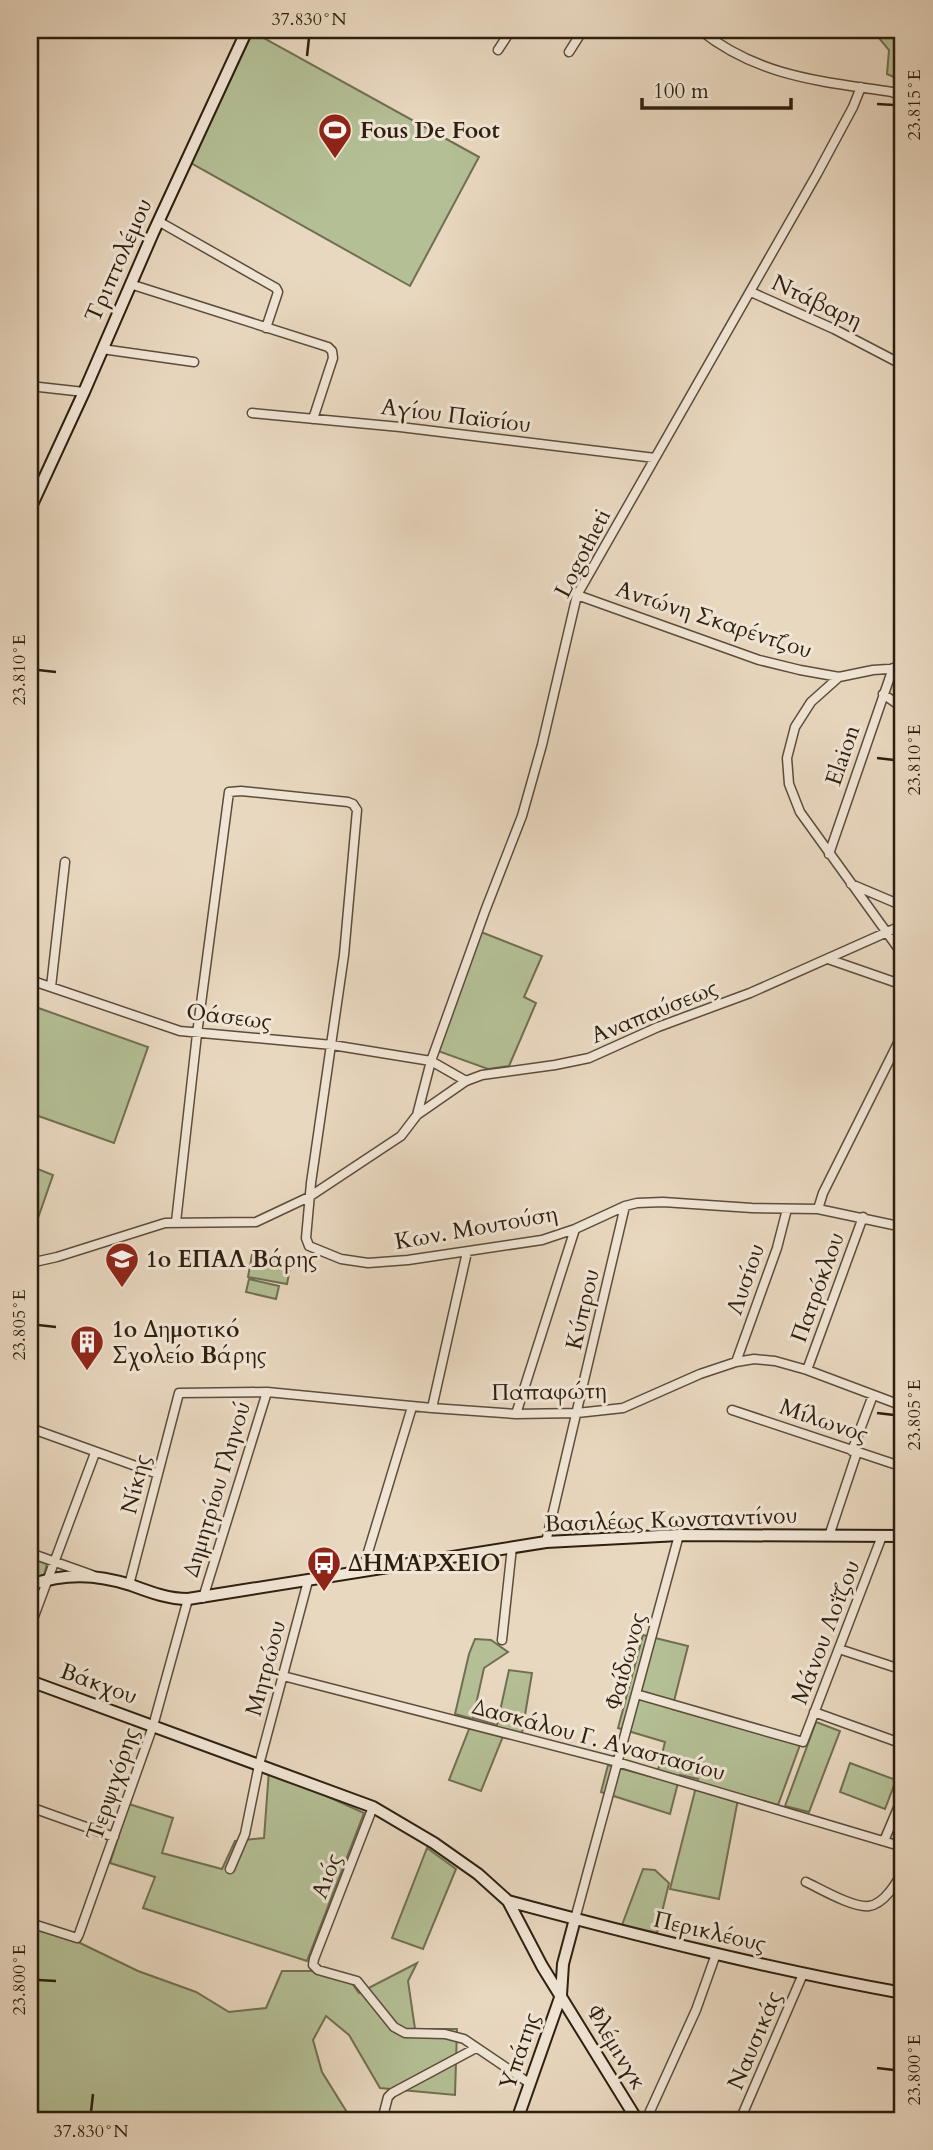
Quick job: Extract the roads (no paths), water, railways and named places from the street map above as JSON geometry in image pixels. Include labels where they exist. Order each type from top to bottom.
[{"type":"street","name":"Τριπτολέμου","points":[[30,509],[247,30]]},
{"type":"street","points":[[498,50],[511,30]]},
{"type":"street","points":[[569,52],[583,30]]},
{"type":"street","points":[[701,30],[719,45],[757,64],[795,77],[892,92],[903,97]]},
{"type":"street","name":"Logotheti","points":[[417,1115],[430,1061],[522,816],[578,595],[751,292],[847,118],[861,87]]},
{"type":"street","points":[[158,222],[276,288],[278,292],[266,328]]},
{"type":"street","points":[[130,284],[328,347],[333,358],[313,419]]},
{"type":"street","name":"Ντάβαρη","points":[[751,292],[834,329],[903,365]]},
{"type":"street","points":[[103,349],[194,362]]},
{"type":"street","points":[[30,386],[84,392]]},
{"type":"street","name":"Αγίου Παϊσίου","points":[[252,413],[428,430],[655,458]]},
{"type":"street","name":"Αντώνη Σκαρέντζου","points":[[578,595],[759,660],[839,677]]},
{"type":"street","name":"Elaion","points":[[829,854],[893,668]]},
{"type":"street","points":[[903,668],[858,672],[839,677],[811,702],[795,727],[787,758],[789,783],[800,812],[903,955]]},
{"type":"street","points":[[883,694],[903,708]]},
{"type":"street","name":"Κων. Μουτούση","points":[[197,1034],[229,792],[348,802],[357,810],[344,955],[309,1197],[306,1238],[309,1246],[341,1259],[368,1263],[408,1260],[542,1240],[575,1229],[625,1206],[663,1202],[818,1209],[903,1227]]},
{"type":"street","points":[[51,987],[65,862]]},
{"type":"street","points":[[851,884],[903,906]]},
{"type":"street","name":"Αναπαύσεως","points":[[30,1263],[57,1257],[147,1227],[176,1222],[256,1222],[309,1197],[401,1136],[417,1115],[466,1081],[482,1075],[589,1058],[657,1027],[750,993],[903,925]]},
{"type":"street","points":[[828,959],[903,985]]},
{"type":"street","name":"Οάσεως","points":[[30,980],[180,1031],[332,1045],[430,1061],[466,1081]]},
{"type":"street","points":[[818,1209],[823,1193],[903,1032]]},
{"type":"street","points":[[176,1222],[197,1034]]},
{"type":"street","name":"Κύπρου","points":[[546,1542],[625,1206]]},
{"type":"street","name":"Λυσίου","points":[[736,1362],[787,1209]]},
{"type":"street","name":"Πατρόκλου","points":[[807,1370],[863,1217]]},
{"type":"street","points":[[516,1414],[575,1229]]},
{"type":"street","points":[[432,1408],[467,1252]]},
{"type":"street","name":"Παπαφώτη","points":[[179,1393],[267,1392],[412,1407],[516,1414],[578,1413],[622,1408],[700,1374],[754,1359],[775,1361],[807,1370],[903,1406]]},
{"type":"street","name":"Δημητρίου Γληνού","points":[[203,1598],[267,1392]]},
{"type":"street","name":"Νίκης","points":[[129,1585],[179,1393]]},
{"type":"street","points":[[829,1536],[873,1395]]},
{"type":"street","points":[[362,1572],[412,1407]]},
{"type":"street","name":"Μίλωνος","points":[[732,1410],[903,1467]]},
{"type":"street","points":[[30,1429],[158,1475]]},
{"type":"street","points":[[30,1627],[94,1453]]},
{"type":"street","name":"Βασιλέως Κωνσταντίνου","points":[[30,1585],[49,1579],[95,1576],[161,1596],[188,1599],[546,1542],[679,1535],[903,1536]]},
{"type":"street","name":"Φαίδωνος","points":[[575,1919],[679,1535]]},
{"type":"street","name":"Μάνου Λοΐζου","points":[[636,1694],[803,1742],[882,1536]]},
{"type":"street","points":[[502,1640],[512,1547]]},
{"type":"street","points":[[30,1553],[95,1576]]},
{"type":"street","name":"Μητρώου","points":[[230,1868],[244,1834],[259,1765],[307,1581]]},
{"type":"street","name":"Τερψιχόρης","points":[[30,1923],[76,1938],[153,1726],[188,1599]]},
{"type":"street","points":[[839,1649],[903,1670]]},
{"type":"street","name":"Δασκάλου Γ. Αναστασίου","points":[[283,1676],[617,1762],[903,1847]]},
{"type":"street","name":"Βάκχου","points":[[30,1681],[153,1726]]},
{"type":"street","points":[[814,1712],[903,1744]]},
{"type":"street","name":"Περικλέους","points":[[153,1726],[373,1807],[434,1843],[478,1874],[508,1901],[542,1966],[561,1995]]},
{"type":"street","points":[[884,1841],[903,1796]]},
{"type":"street","points":[[30,1807],[114,1837]]},
{"type":"street","name":"Αιός","points":[[373,1807],[313,1965],[318,1970],[357,1982],[394,2027],[405,2033],[446,2034],[464,2039],[476,2048]]},
{"type":"street","points":[[806,1882],[868,1906],[889,1893],[903,1870]]},
{"type":"street","name":"Περικλέους","points":[[508,1901],[716,1954],[903,1993]]},
{"type":"street","name":"Υπάτης","points":[[517,2120],[561,1995],[564,1964],[575,1919]]},
{"type":"street","points":[[646,2120],[696,2010],[716,1954]]},
{"type":"street","points":[[542,1966],[564,1964]]},
{"type":"street","name":"Ναυσικάς","points":[[740,2120],[803,1974]]},
{"type":"street","name":"Φλέμινγκ","points":[[561,1995],[639,2120]]},
{"type":"street","points":[[382,2120],[388,2097],[392,2093],[476,2048],[529,2083]]},
{"type":"place","name":"Fous De Foot","points":[[335,160]]},
{"type":"place","name":"1ο ΕΠΑΛ Βάρης","points":[[122,1289]]},
{"type":"place","name":"1ο Δημοτικό Σχολείο Βάρης","points":[[87,1372]]},
{"type":"place","name":"ΔΗΜΑΡΧΕΙΟ","points":[[324,1593]]}]
